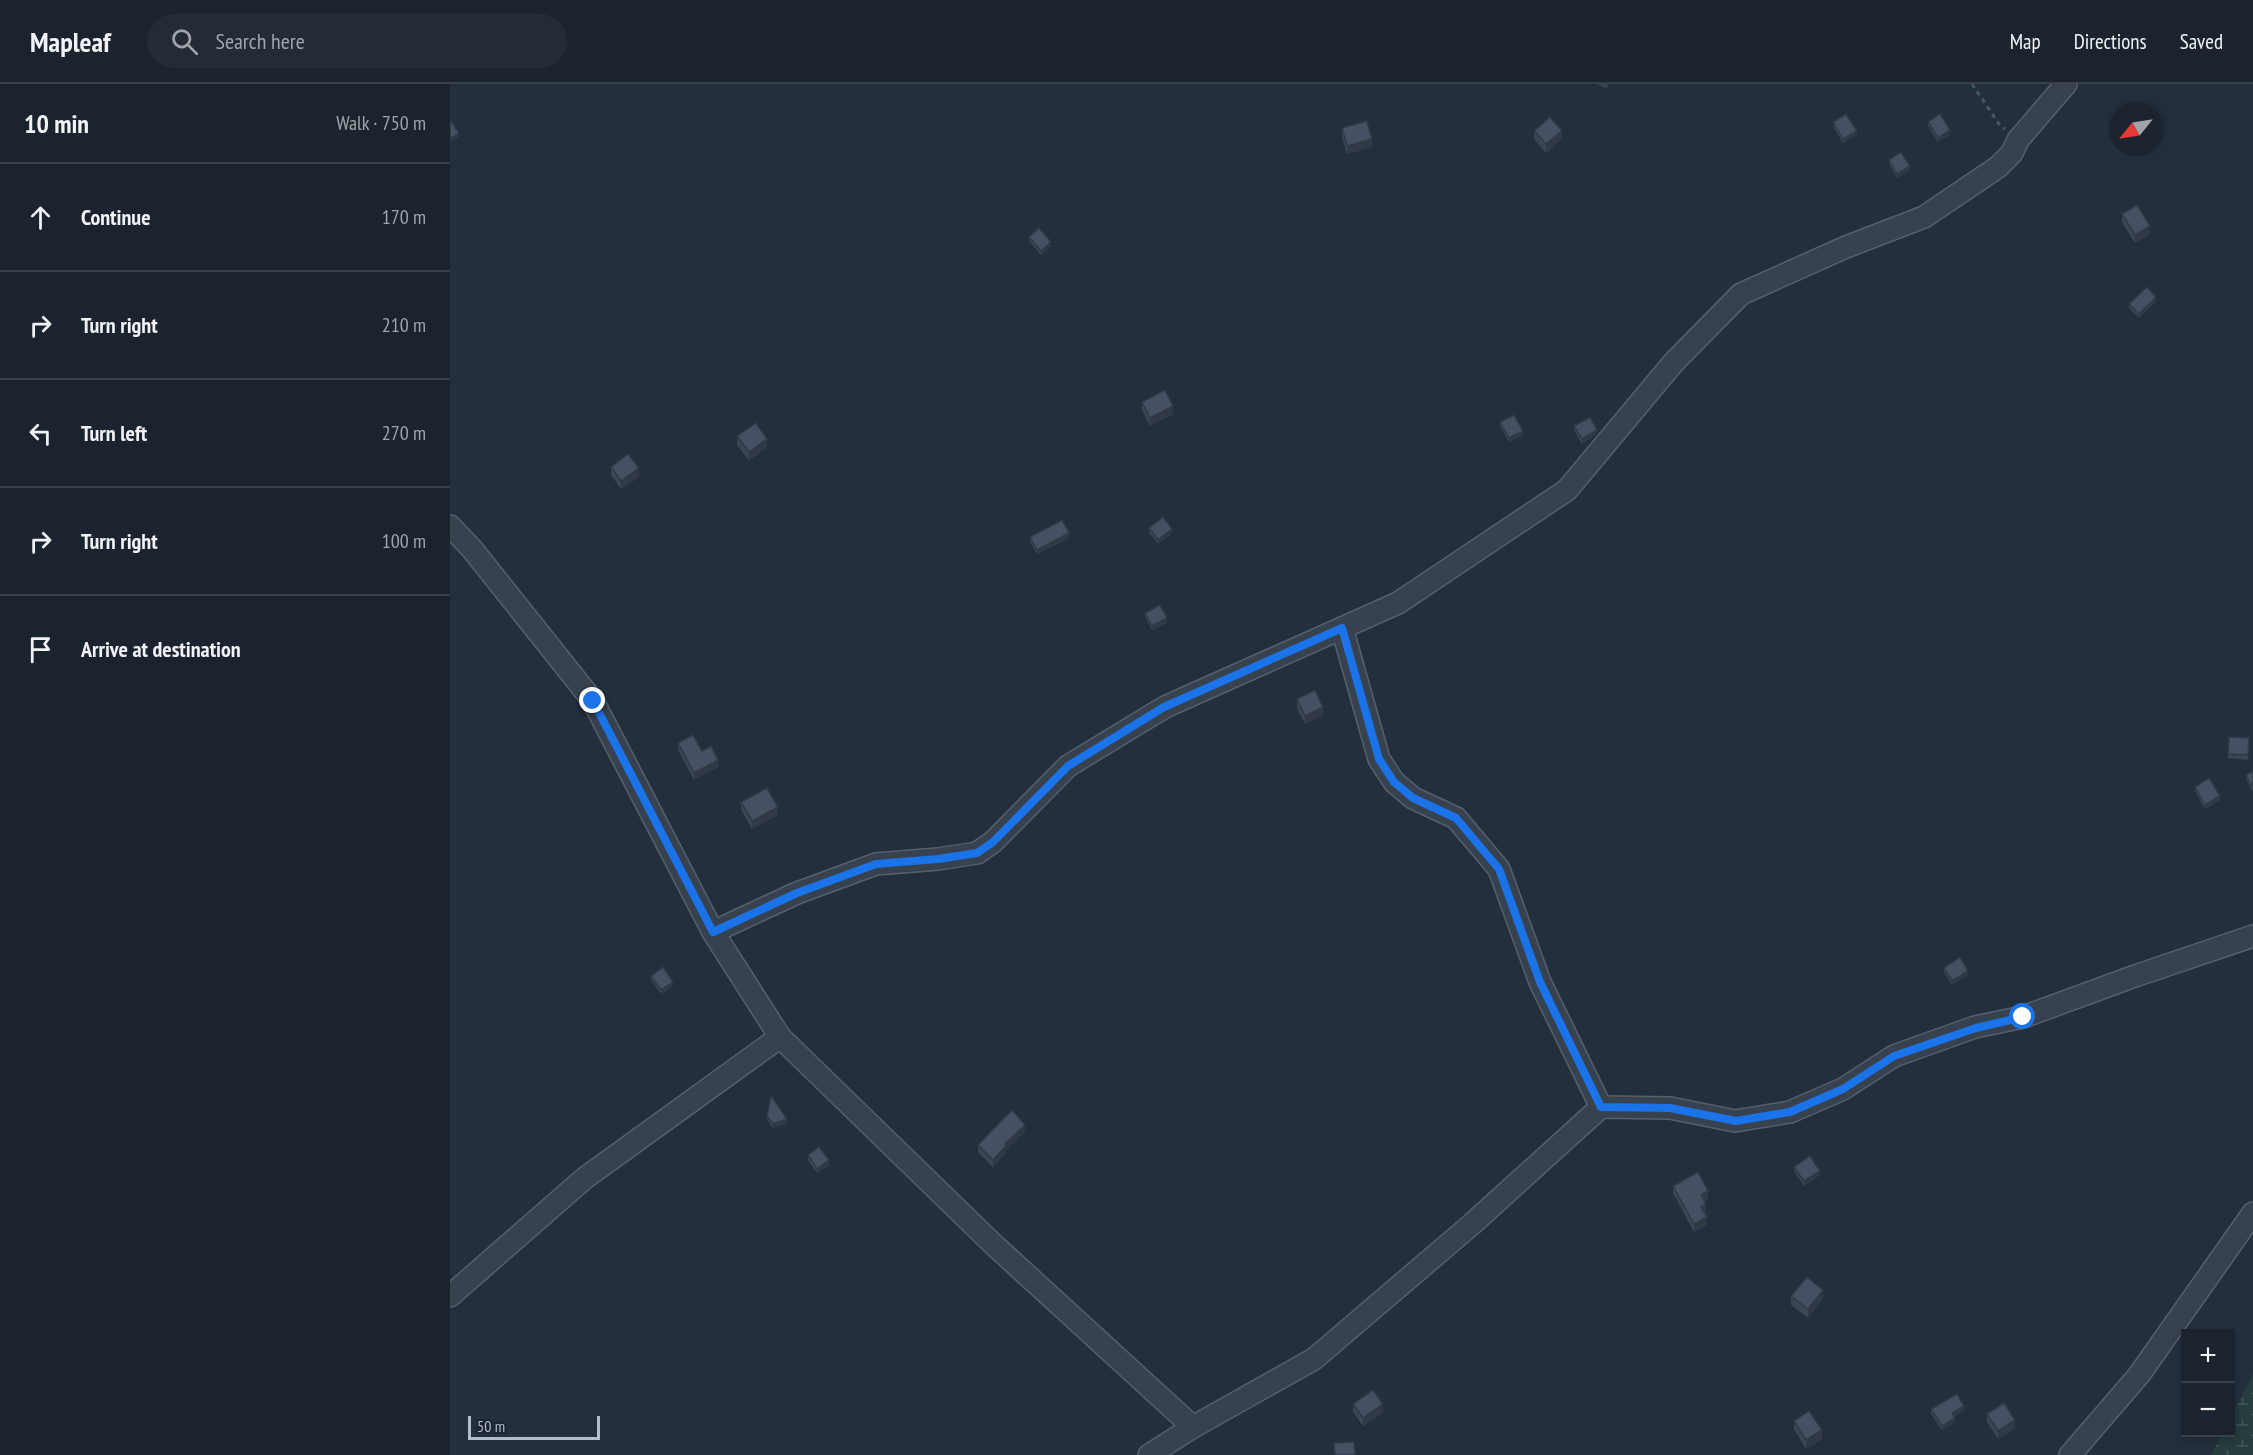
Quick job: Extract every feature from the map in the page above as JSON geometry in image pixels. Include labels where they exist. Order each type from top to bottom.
[{"type":"street","points":[[713,932],[797,893],[876,864],[977,853],[993,842],[1068,766],[1164,707],[1398,603],[1567,490],[1674,362],[1741,294],[1846,247],[1924,217],[1998,167],[2012,153],[2018,140],[2066,84]]},
{"type":"street","points":[[450,526],[472,549],[593,701],[713,932],[780,1037],[993,1244],[1193,1427]]},
{"type":"street","points":[[1342,628],[1379,759],[1394,782],[1413,798],[1456,818],[1499,869],[1540,982],[1601,1107]]},
{"type":"street","points":[[1149,1455],[1193,1427],[1314,1359],[1473,1224],[1601,1107],[1670,1108],[1736,1121],[1790,1112],[1843,1089],[1894,1056],[1976,1028],[2023,1017],[2253,936]]},
{"type":"street","points":[[450,1296],[585,1178],[780,1037]]},
{"type":"street","points":[[2070,1455],[2139,1375],[2253,1213]]},
{"type":"path","points":[[1972,84],[1999,124],[2018,140]]},
{"type":"green space","points":[[2253,1374],[2253,1455],[2211,1455],[2221,1437],[2235,1437],[2235,1409]]},
{"type":"building","points":[[1846,114],[1857,131],[1843,139],[1833,122]]},
{"type":"building","points":[[1940,114],[1950,130],[1938,138],[1928,122]]},
{"type":"building","points":[[1550,117],[1562,131],[1546,144],[1534,131]]},
{"type":"building","points":[[450,120],[459,133],[450,139]]},
{"type":"building","points":[[1367,121],[1372,139],[1347,146],[1342,128]]},
{"type":"building","points":[[1901,152],[1910,166],[1897,174],[1889,160]]},
{"type":"building","points":[[2137,205],[2150,226],[2135,235],[2122,214]]},
{"type":"building","points":[[1039,228],[1051,242],[1041,251],[1029,237]]},
{"type":"building","points":[[2147,287],[2156,297],[2139,314],[2129,304]]},
{"type":"building","points":[[1165,390],[1173,406],[1150,418],[1142,402]]},
{"type":"building","points":[[1514,415],[1523,431],[1509,438],[1500,422]]},
{"type":"building","points":[[1590,417],[1597,430],[1582,439],[1574,426]]},
{"type":"building","points":[[756,423],[767,439],[749,452],[737,436]]},
{"type":"building","points":[[628,454],[639,468],[621,481],[611,467]]},
{"type":"building","points":[[1163,517],[1172,529],[1158,540],[1149,528]]},
{"type":"building","points":[[1062,520],[1069,533],[1037,550],[1030,537]]},
{"type":"building","points":[[1160,605],[1167,618],[1152,626],[1145,613]]},
{"type":"building","points":[[1315,690],[1323,707],[1305,716],[1297,699]]},
{"type":"building","points":[[693,735],[702,751],[711,746],[718,760],[694,773],[678,743]]},
{"type":"building","points":[[2229,737],[2249,738],[2248,755],[2228,754]]},
{"type":"building","points":[[2253,771],[2253,788],[2246,775]]},
{"type":"building","points":[[2209,778],[2220,796],[2205,805],[2195,787]]},
{"type":"building","points":[[767,788],[778,807],[752,821],[741,802]]},
{"type":"building","points":[[1960,957],[1968,971],[1952,981],[1944,968]]},
{"type":"building","points":[[663,967],[673,982],[661,990],[651,976]]},
{"type":"building","points":[[771,1096],[787,1119],[773,1124],[767,1116]]},
{"type":"building","points":[[1012,1110],[1025,1125],[1005,1144],[1006,1146],[993,1160],[978,1145]]},
{"type":"building","points":[[819,1147],[829,1160],[817,1169],[808,1155]]},
{"type":"building","points":[[1810,1156],[1820,1171],[1804,1181],[1794,1167]]},
{"type":"building","points":[[1698,1172],[1708,1191],[1701,1195],[1706,1204],[1701,1207],[1707,1217],[1694,1224],[1673,1186]]},
{"type":"building","points":[[1807,1277],[1823,1290],[1808,1309],[1791,1296]]},
{"type":"building","points":[[1373,1390],[1383,1404],[1363,1418],[1353,1404]]},
{"type":"building","points":[[1957,1394],[1964,1406],[1952,1413],[1955,1418],[1942,1426],[1931,1409]]},
{"type":"building","points":[[2004,1403],[2015,1420],[1998,1431],[1987,1414]]},
{"type":"building","points":[[1809,1411],[1822,1430],[1806,1440],[1794,1421]]},
{"type":"building","points":[[1354,1442],[1355,1455],[1335,1455],[1334,1443]]},
{"type":"route","points":[[593,701],[713,932],[797,893],[876,864],[977,853],[993,842],[1068,766],[1164,707],[1342,628],[1379,759],[1394,782],[1413,798],[1456,818],[1499,869],[1540,982],[1601,1107],[1670,1108],[1736,1121],[1790,1112],[1843,1089],[1894,1056],[1976,1028],[2023,1017]]}]
